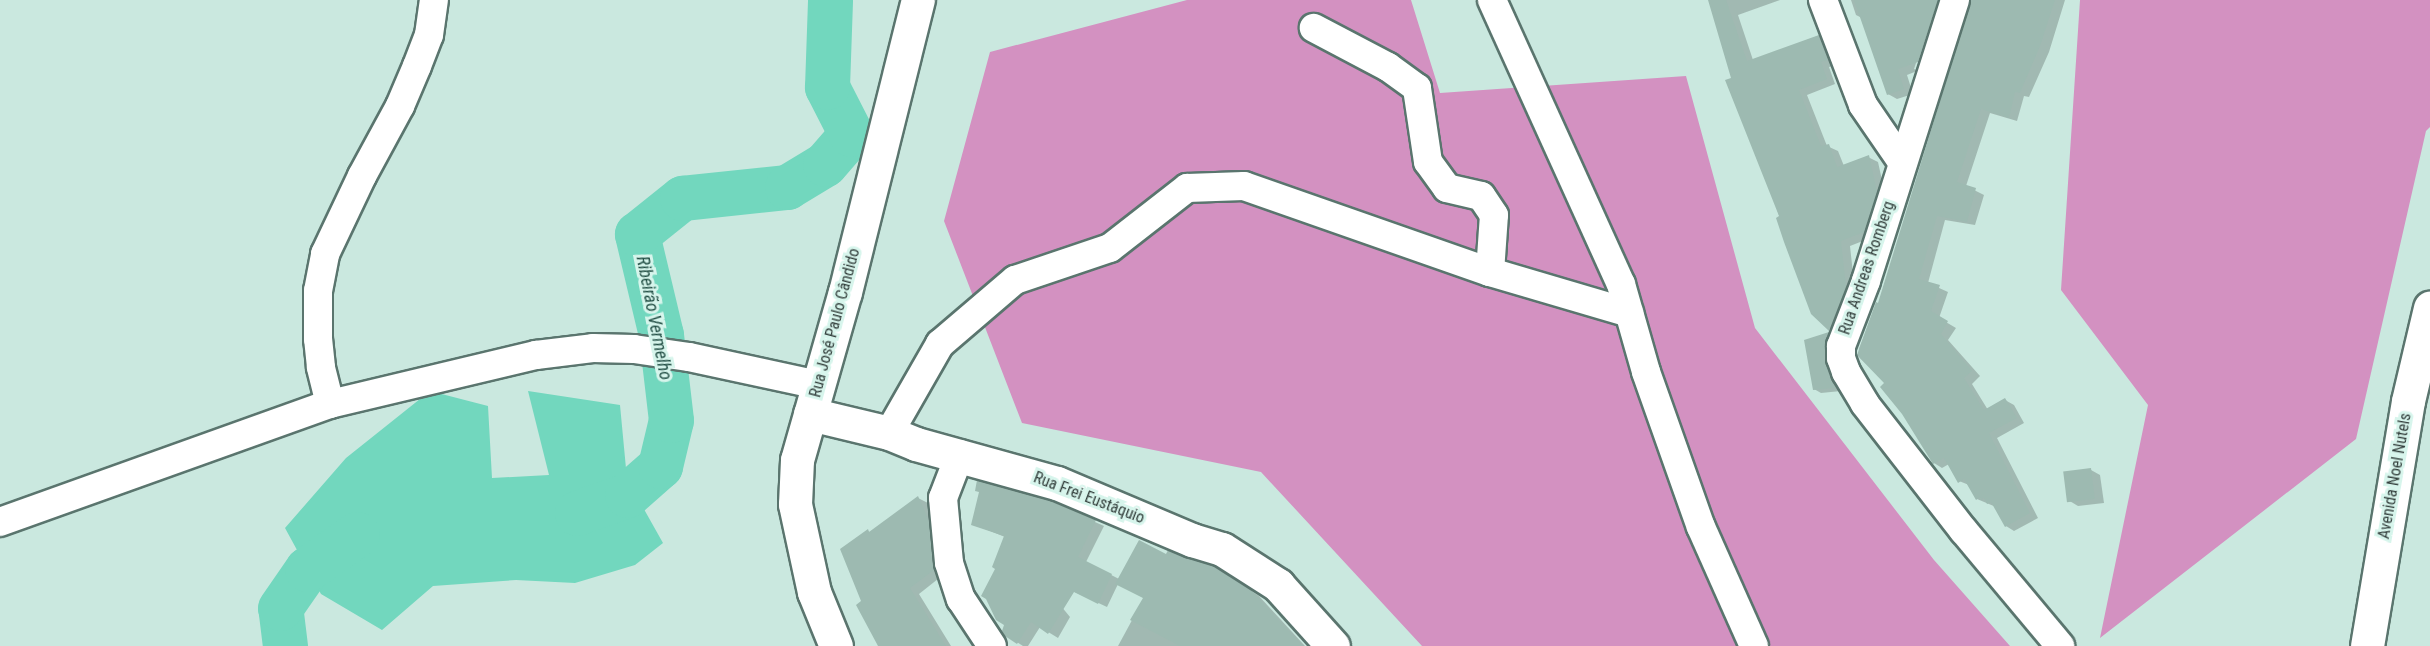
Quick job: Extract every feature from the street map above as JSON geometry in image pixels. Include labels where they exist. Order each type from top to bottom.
[{"type":"street","points":[[330,404],[321,367],[318,339],[318,291],[326,254],[362,176],[409,86],[429,35],[434,0]]},
{"type":"street","name":"Rua José Paulo Cândido","points":[[836,646],[814,592],[795,504],[797,459],[845,292],[918,0]]},
{"type":"street","points":[[1492,0],[1621,284],[1646,372],[1701,527],[1754,646]]},
{"type":"street","points":[[1823,0],[1863,105],[1902,162]]},
{"type":"street","name":"Rua Andreas Romberg","points":[[1955,0],[1866,281],[1841,346],[1841,358],[1846,372],[1865,404],[2039,623],[2060,646]]},
{"type":"street","points":[[1314,28],[1388,67],[1417,88],[1428,162],[1446,188],[1481,196],[1494,215],[1490,272]]},
{"type":"street","points":[[889,433],[940,344],[1015,280],[1110,248],[1187,188],[1244,186],[1490,272],[1629,313]]},
{"type":"street","name":"Avenida Noel Nutels","points":[[2367,646],[2408,401],[2430,308]]},
{"type":"street","points":[[0,522],[330,404],[536,355],[593,348],[634,348],[689,357],[814,400]]},
{"type":"street","name":"Rua Frei Eustáquio","points":[[814,400],[916,444],[960,454],[1057,483],[1192,540],[1222,549],[1278,585],[1333,646]]},
{"type":"street","points":[[960,454],[943,498],[949,563],[961,599],[992,646]]},
{"type":"shaded area","points":[[1187,0],[1411,0],[1440,93],[1686,76],[1755,328],[1934,560],[2010,646],[1422,646],[1261,472],[1022,423],[944,221],[990,52]]},
{"type":"shaded area","points":[[2080,0],[2430,0],[2430,127],[2426,131],[2356,439],[2100,638],[2148,405],[2061,290]]},
{"type":"shaded area","points":[[430,391],[488,406],[492,478],[549,475],[528,391],[620,405],[627,479],[663,543],[635,565],[575,583],[516,580],[433,586],[382,630],[321,594],[285,528],[346,458]]},
{"type":"building","points":[[1708,0],[1726,0],[1747,61],[1819,35],[1828,60],[1821,62],[1827,79],[1799,90],[1821,146],[1829,144],[1837,167],[1869,155],[1877,192],[1864,232],[1841,241],[1846,287],[1829,331],[1811,314],[1784,242],[1776,218],[1779,216],[1725,80],[1731,78]]},
{"type":"building","points":[[1854,0],[1938,0],[1918,62],[1898,69],[1904,89],[1887,95]]},
{"type":"building","points":[[1971,0],[2055,0],[2040,46],[2020,93],[2015,92],[2009,118],[1981,109],[1957,182],[1976,188],[1967,222],[1937,216],[1919,279],[1940,285],[1931,311],[1948,321],[1941,334],[1972,371],[1964,378],[1984,410],[2005,398],[2017,418],[1989,433],[2030,513],[2005,527],[1991,502],[1987,504],[1984,498],[1981,500],[1980,497],[1976,500],[1964,479],[1958,483],[1944,458],[1933,464],[1902,414],[1880,387],[1884,383],[1857,355],[1876,302],[1878,303]]},
{"type":"building","points":[[1829,332],[1824,358],[1835,388],[1813,390],[1804,340]]},
{"type":"building","points":[[2091,468],[2095,499],[2067,502],[2063,471]]},
{"type":"building","points":[[977,480],[1051,501],[1096,520],[1078,557],[1112,574],[1098,604],[1074,592],[1048,634],[1031,622],[1017,644],[1005,636],[1002,631],[1004,625],[996,620],[986,599],[981,596],[995,569],[992,567],[1004,536],[971,525],[979,492],[975,491]]},
{"type":"building","points":[[918,496],[929,521],[934,570],[910,588],[946,646],[878,646],[856,605],[861,601],[840,549],[868,529],[869,532]]},
{"type":"building","points":[[1139,540],[1166,554],[1168,550],[1214,566],[1250,589],[1303,646],[1180,646],[1130,620],[1143,598],[1115,584]]},
{"type":"waterway","name":"Ribeirão Vermelho","points":[[577,513],[627,495],[660,466],[671,420],[661,335],[637,234],[682,198],[787,187],[825,164],[851,134],[827,87],[830,0]]},
{"type":"waterway","name":"Ribeirão Vermelho","points":[[285,646],[280,608],[307,569],[357,534]]}]
